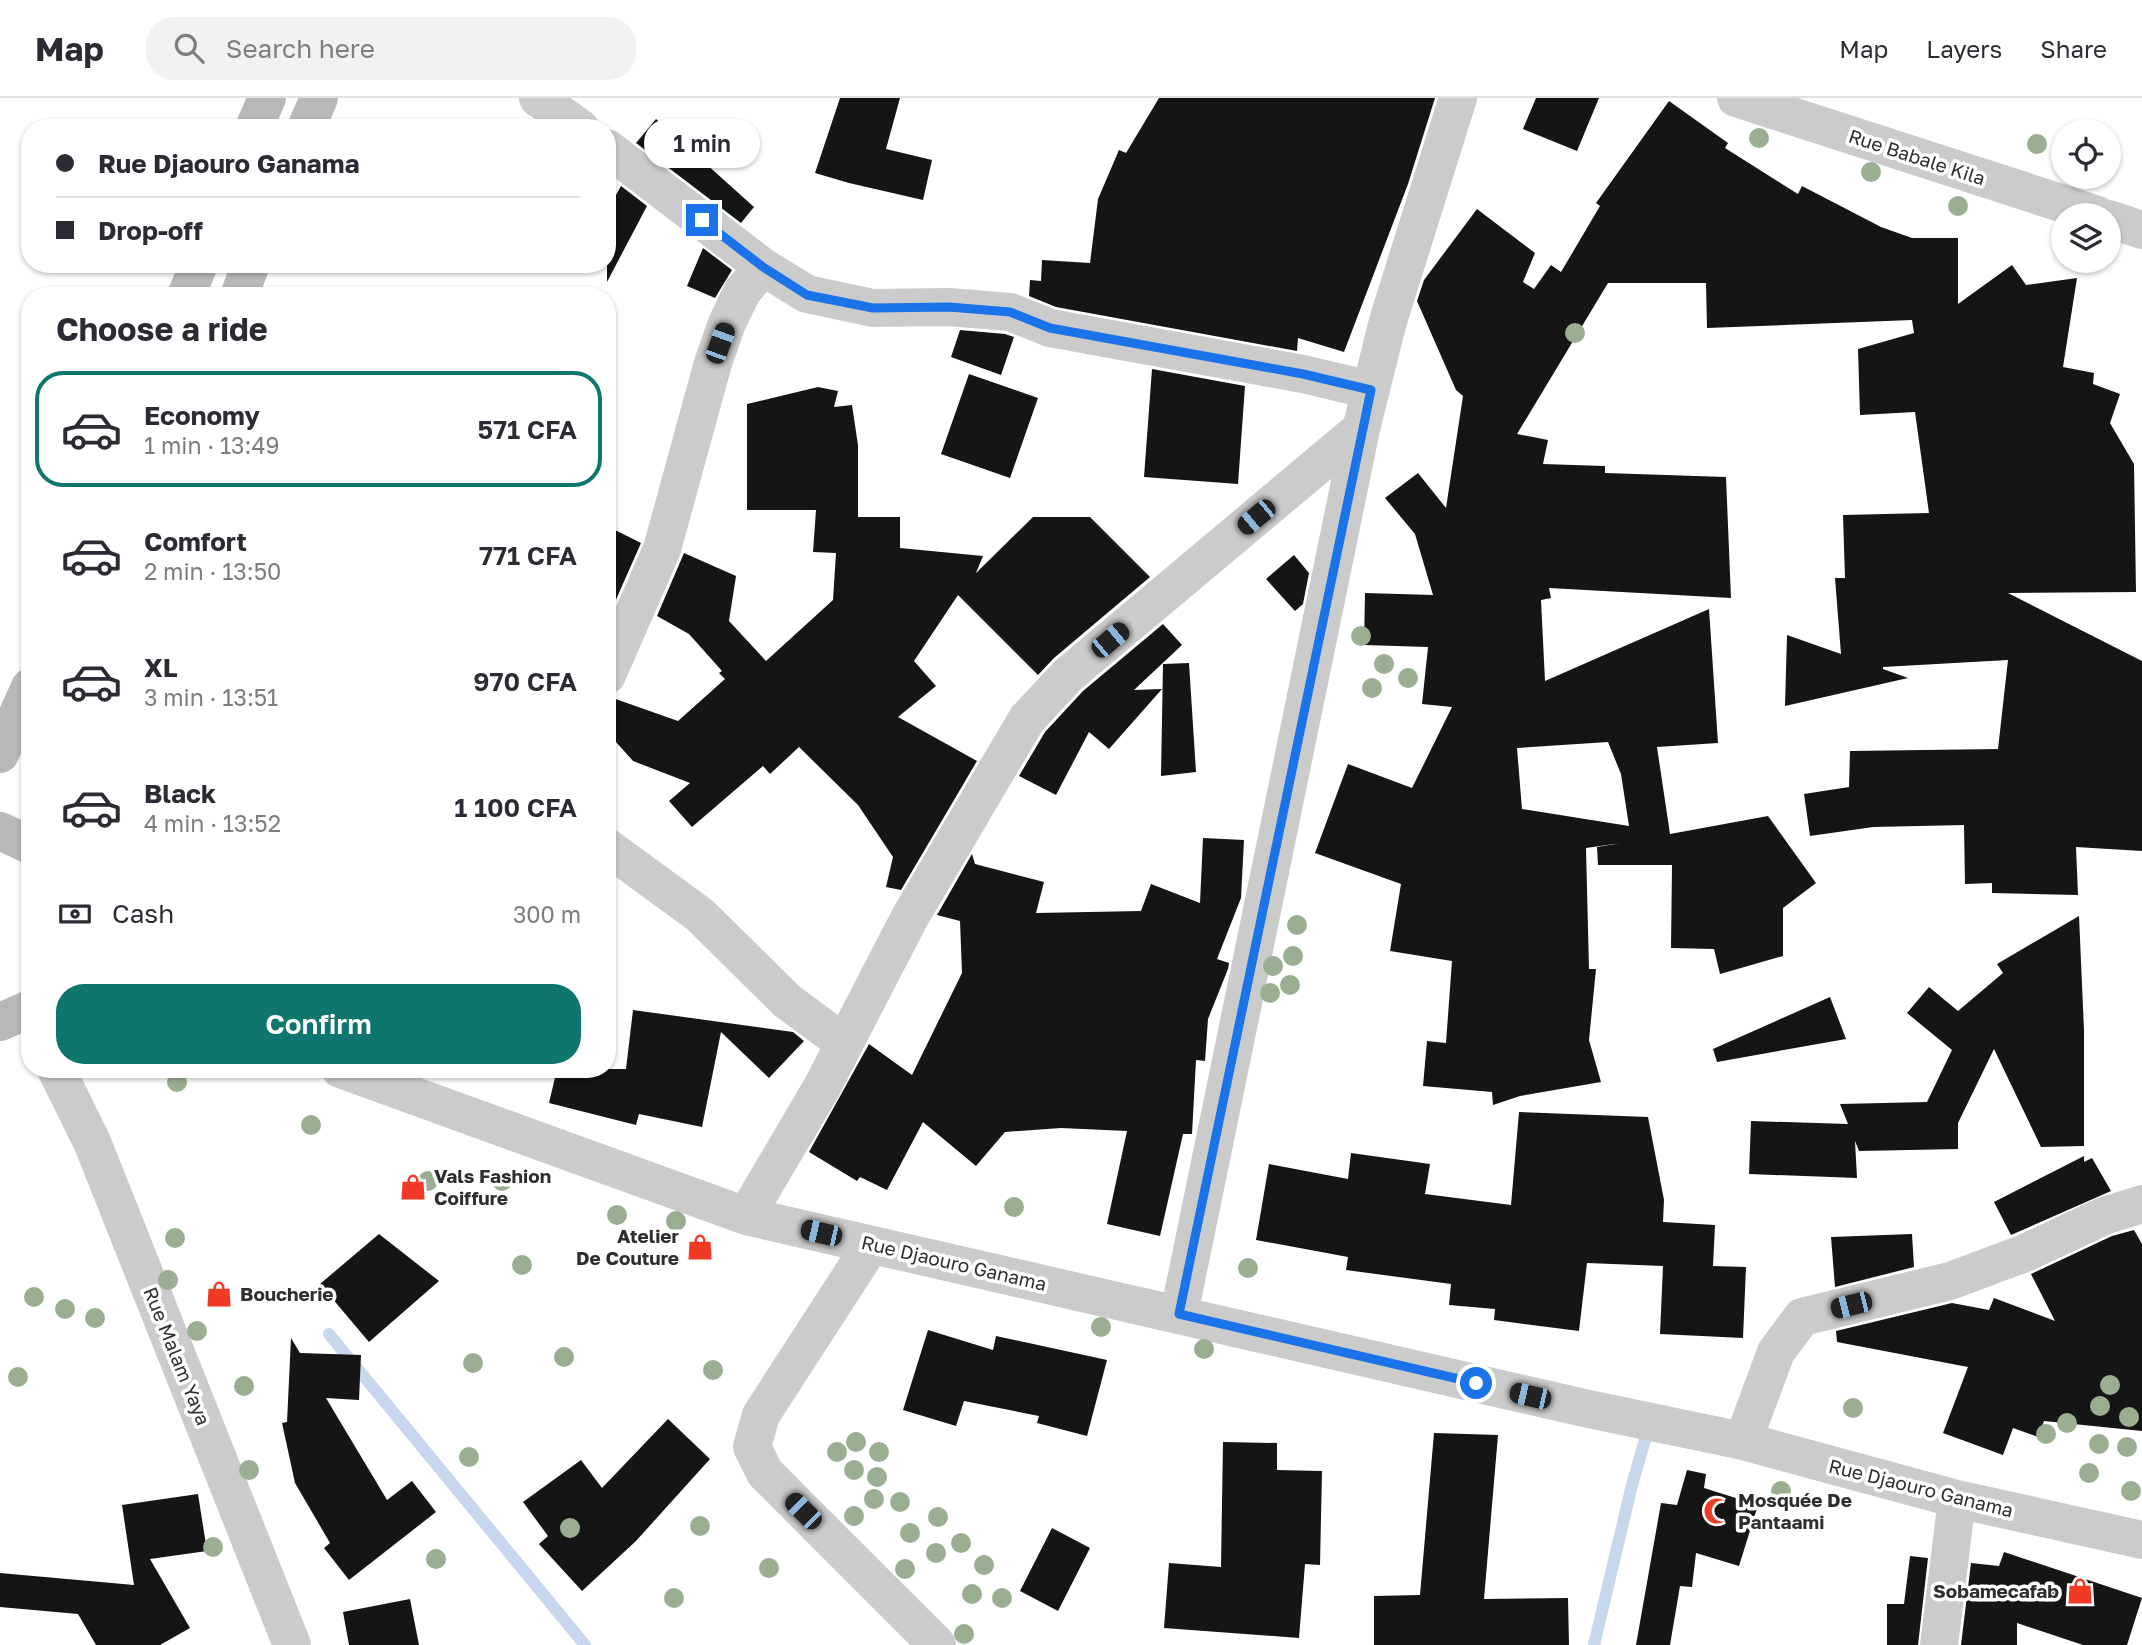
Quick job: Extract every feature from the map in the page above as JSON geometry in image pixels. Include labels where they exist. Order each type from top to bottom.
[{"type":"main road","points":[[258,119],[267,98]]},
{"type":"main road","points":[[310,119],[318,98]]},
{"type":"main road","points":[[0,754],[21,707]]},
{"type":"main road","points":[[0,831],[21,841]]},
{"type":"street","points":[[538,98],[567,119]]},
{"type":"street","points":[[1179,1314],[1361,429],[1388,321],[1458,98]]},
{"type":"street","name":"Rue Babale Kila","points":[[1736,98],[2061,203]]},
{"type":"street","points":[[616,155],[763,267],[807,295],[873,308],[949,307],[1010,312],[1050,328],[1303,374],[1371,390]]},
{"type":"street","points":[[2121,223],[2142,230]]},
{"type":"street","points":[[616,654],[662,549],[713,363],[727,323],[742,292],[763,267]]},
{"type":"street","points":[[746,1216],[822,1087],[910,916],[1027,719],[1068,675],[1361,429]]},
{"type":"street","points":[[616,854],[700,915],[787,1000],[844,1043]]},
{"type":"street","name":"Rue Malam Yaya","points":[[61,1078],[92,1142],[292,1645]]},
{"type":"street","name":"Rue Djaouro Ganama","points":[[365,1078],[746,1216],[1584,1408],[1743,1441],[1957,1499],[2142,1540]]},
{"type":"street","points":[[1743,1441],[1776,1352],[1802,1317],[1951,1281],[2025,1253],[2104,1216],[2142,1204]]},
{"type":"street","points":[[871,1245],[761,1415],[752,1447],[765,1473],[937,1645]]},
{"type":"street","points":[[1939,1645],[1957,1499]]},
{"type":"building","points":[[840,98],[900,98],[886,149],[932,160],[923,200],[815,173]]},
{"type":"building","points":[[1159,98],[1435,98],[1408,184],[1344,352],[1298,338],[1297,351],[1056,307],[1029,296],[1030,280],[1041,281],[1042,260],[1090,263],[1098,199],[1119,150],[1126,153]]},
{"type":"building","points":[[1536,98],[1599,98],[1577,151],[1523,129]]},
{"type":"building","points":[[1669,101],[1728,143],[1725,148],[1798,194],[1802,186],[1881,227],[1912,238],[1958,238],[1958,304],[2012,265],[2026,285],[2077,278],[2063,367],[2094,373],[2093,384],[2120,394],[2110,423],[2134,464],[2136,592],[2008,593],[2142,661],[2142,851],[2076,847],[2078,895],[1992,893],[1992,883],[1965,884],[1964,825],[1873,827],[1810,836],[1804,794],[1849,787],[1850,751],[1998,749],[2008,660],[1883,667],[1908,678],[1785,706],[1787,635],[1841,654],[1835,578],[1845,578],[1843,515],[1929,513],[1915,412],[1860,415],[1858,349],[1914,333],[1912,320],[1707,328],[1706,283],[1608,283],[1517,434],[1548,440],[1543,464],[1605,466],[1605,473],[1726,477],[1731,598],[1549,588],[1551,598],[1541,600],[1545,681],[1709,609],[1718,743],[1657,747],[1670,834],[1768,816],[1816,883],[1783,908],[1783,956],[1720,974],[1714,949],[1671,948],[1672,865],[1598,865],[1597,847],[1621,843],[1586,848],[1589,969],[1596,969],[1589,1040],[1601,1082],[1520,1096],[1493,1105],[1492,1092],[1423,1086],[1427,1041],[1446,1043],[1452,961],[1390,951],[1401,884],[1315,853],[1348,764],[1412,788],[1452,707],[1422,704],[1428,647],[1364,645],[1365,593],[1433,595],[1415,534],[1385,498],[1418,473],[1446,508],[1463,396],[1456,390],[1417,301],[1424,280],[1477,209],[1535,253],[1523,282],[1534,289],[1551,265],[1561,272],[1600,206],[1596,203]],"holes":[[[1608,742],[1621,774],[1629,826],[1522,809],[1517,748]]]},
{"type":"building","points":[[656,119],[754,207],[741,223],[636,143]]},
{"type":"building","points":[[621,186],[647,206],[616,265],[616,195]]},
{"type":"building","points":[[703,248],[732,270],[715,298],[687,286]]},
{"type":"building","points":[[960,330],[1014,337],[1001,375],[951,357]]},
{"type":"building","points":[[1152,369],[1245,386],[1238,484],[1144,477]]},
{"type":"building","points":[[969,374],[1038,398],[1010,478],[941,454]]},
{"type":"building","points":[[818,387],[838,391],[834,407],[852,405],[858,445],[858,517],[900,517],[900,548],[983,556],[976,573],[1033,517],[1090,517],[1150,577],[1054,658],[1038,675],[958,595],[914,661],[936,686],[898,717],[977,761],[901,890],[886,887],[893,857],[858,805],[799,747],[770,774],[763,766],[692,827],[669,801],[690,783],[633,761],[616,742],[616,699],[678,721],[725,679],[719,673],[722,671],[689,634],[657,616],[684,553],[736,576],[729,621],[766,661],[833,600],[836,553],[813,552],[816,510],[747,510],[747,404]]},
{"type":"building","points":[[616,530],[641,543],[616,600]]},
{"type":"building","points":[[1294,555],[1309,573],[1303,604],[1295,611],[1266,579]]},
{"type":"building","points":[[1163,624],[1182,645],[1134,690],[1162,689],[1109,749],[1089,732],[1056,795],[1019,776],[1045,732],[1083,691]]},
{"type":"building","points":[[1189,663],[1196,772],[1161,776],[1163,664]]},
{"type":"building","points":[[1203,838],[1244,840],[1241,898],[1217,959],[1229,963],[1228,969],[1208,1019],[1205,1061],[1196,1060],[1192,1134],[1183,1134],[1160,1236],[1107,1224],[1127,1131],[1061,1128],[1005,1132],[976,1166],[923,1122],[887,1190],[860,1177],[857,1181],[809,1152],[869,1044],[912,1075],[962,973],[960,921],[937,915],[972,854],[975,864],[1044,882],[1036,913],[1141,911],[1151,884],[1200,903]]},
{"type":"building","points":[[2079,916],[2084,1030],[2084,1146],[2041,1147],[1994,1049],[1958,1123],[1958,1149],[1859,1151],[1855,1141],[1857,1178],[1749,1174],[1751,1121],[1848,1124],[1840,1104],[1927,1102],[1952,1050],[1907,1013],[1929,987],[1958,1011],[2003,973],[1997,964]]},
{"type":"building","points":[[1830,997],[1846,1039],[1717,1062],[1713,1049]]},
{"type":"building","points":[[633,1010],[793,1032],[804,1041],[769,1078],[721,1032],[702,1127],[639,1114],[636,1125],[549,1103],[555,1078],[616,1078],[616,1069],[626,1069]]},
{"type":"building","points":[[1519,1112],[1648,1117],[1664,1200],[1663,1222],[1715,1225],[1713,1266],[1746,1267],[1743,1338],[1660,1334],[1663,1266],[1587,1263],[1579,1331],[1494,1320],[1495,1309],[1449,1305],[1451,1284],[1346,1270],[1348,1257],[1256,1240],[1269,1164],[1348,1179],[1351,1153],[1430,1164],[1425,1194],[1511,1205]]},
{"type":"building","points":[[2084,1156],[2084,1162],[2092,1158],[2111,1191],[2011,1235],[1994,1202]]},
{"type":"building","points":[[2134,1230],[2142,1244],[2142,1431],[2044,1421],[2038,1437],[2013,1428],[2003,1455],[1943,1433],[1968,1367],[1837,1342],[1836,1331],[1952,1303],[1989,1310],[1994,1298],[2055,1321],[2031,1274],[2112,1236]]},
{"type":"building","points":[[379,1234],[439,1281],[369,1342],[320,1284]]},
{"type":"building","points":[[1912,1234],[1914,1267],[1835,1287],[1831,1237]]},
{"type":"building","points":[[928,1330],[993,1350],[996,1336],[1107,1360],[1087,1436],[1037,1423],[1039,1416],[964,1401],[956,1426],[903,1410]]},
{"type":"building","points":[[291,1338],[300,1353],[361,1355],[359,1400],[326,1398],[387,1500],[412,1481],[436,1512],[349,1580],[324,1548],[330,1543],[295,1483],[282,1423],[287,1422]]},
{"type":"building","points":[[668,1419],[710,1459],[636,1541],[582,1591],[539,1544],[548,1536],[523,1502],[581,1460],[602,1488]]},
{"type":"building","points":[[1434,1433],[1498,1435],[1484,1599],[1568,1598],[1569,1645],[1374,1645],[1374,1596],[1420,1595]]},
{"type":"building","points":[[1223,1442],[1277,1443],[1277,1470],[1322,1471],[1320,1565],[1305,1564],[1299,1638],[1164,1628],[1169,1563],[1221,1567]]},
{"type":"building","points":[[1687,1470],[1706,1474],[1704,1488],[1758,1505],[1739,1566],[1696,1553],[1692,1587],[1680,1586],[1670,1645],[1636,1645],[1661,1503],[1677,1505]]},
{"type":"building","points":[[198,1494],[207,1551],[150,1559],[190,1628],[160,1645],[96,1645],[78,1614],[0,1607],[0,1573],[134,1585],[122,1505]]},
{"type":"building","points":[[1052,1528],[1090,1548],[1058,1611],[1020,1591]]},
{"type":"building","points":[[2004,1552],[2142,1598],[2127,1645],[2083,1645],[2017,1623],[2017,1645],[1961,1645],[1971,1563],[1999,1566]]},
{"type":"building","points":[[1910,1556],[1928,1558],[1918,1645],[1887,1645],[1887,1604],[1904,1604]]},
{"type":"building","points":[[410,1599],[419,1645],[349,1645],[343,1612]]},
{"type":"waterway","points":[[329,1334],[585,1645]]},
{"type":"waterway","points":[[1594,1645],[1632,1485],[1649,1426]]},
{"type":"place","name":"Vals Fashion Coiffure","points":[[413,1187]]},
{"type":"place","name":"Atelier De Couture","points":[[700,1247]]},
{"type":"place","name":"Boucherie","points":[[219,1294]]},
{"type":"place","name":"Mosquée De Pantaami","points":[[1717,1511]]},
{"type":"place","name":"Sobamecafab","points":[[2080,1591]]},
{"type":"route","points":[[702,220],[763,267],[807,295],[873,308],[949,307],[1010,312],[1050,328],[1136,346],[1303,374],[1371,390],[1179,1314],[1476,1383]]}]
